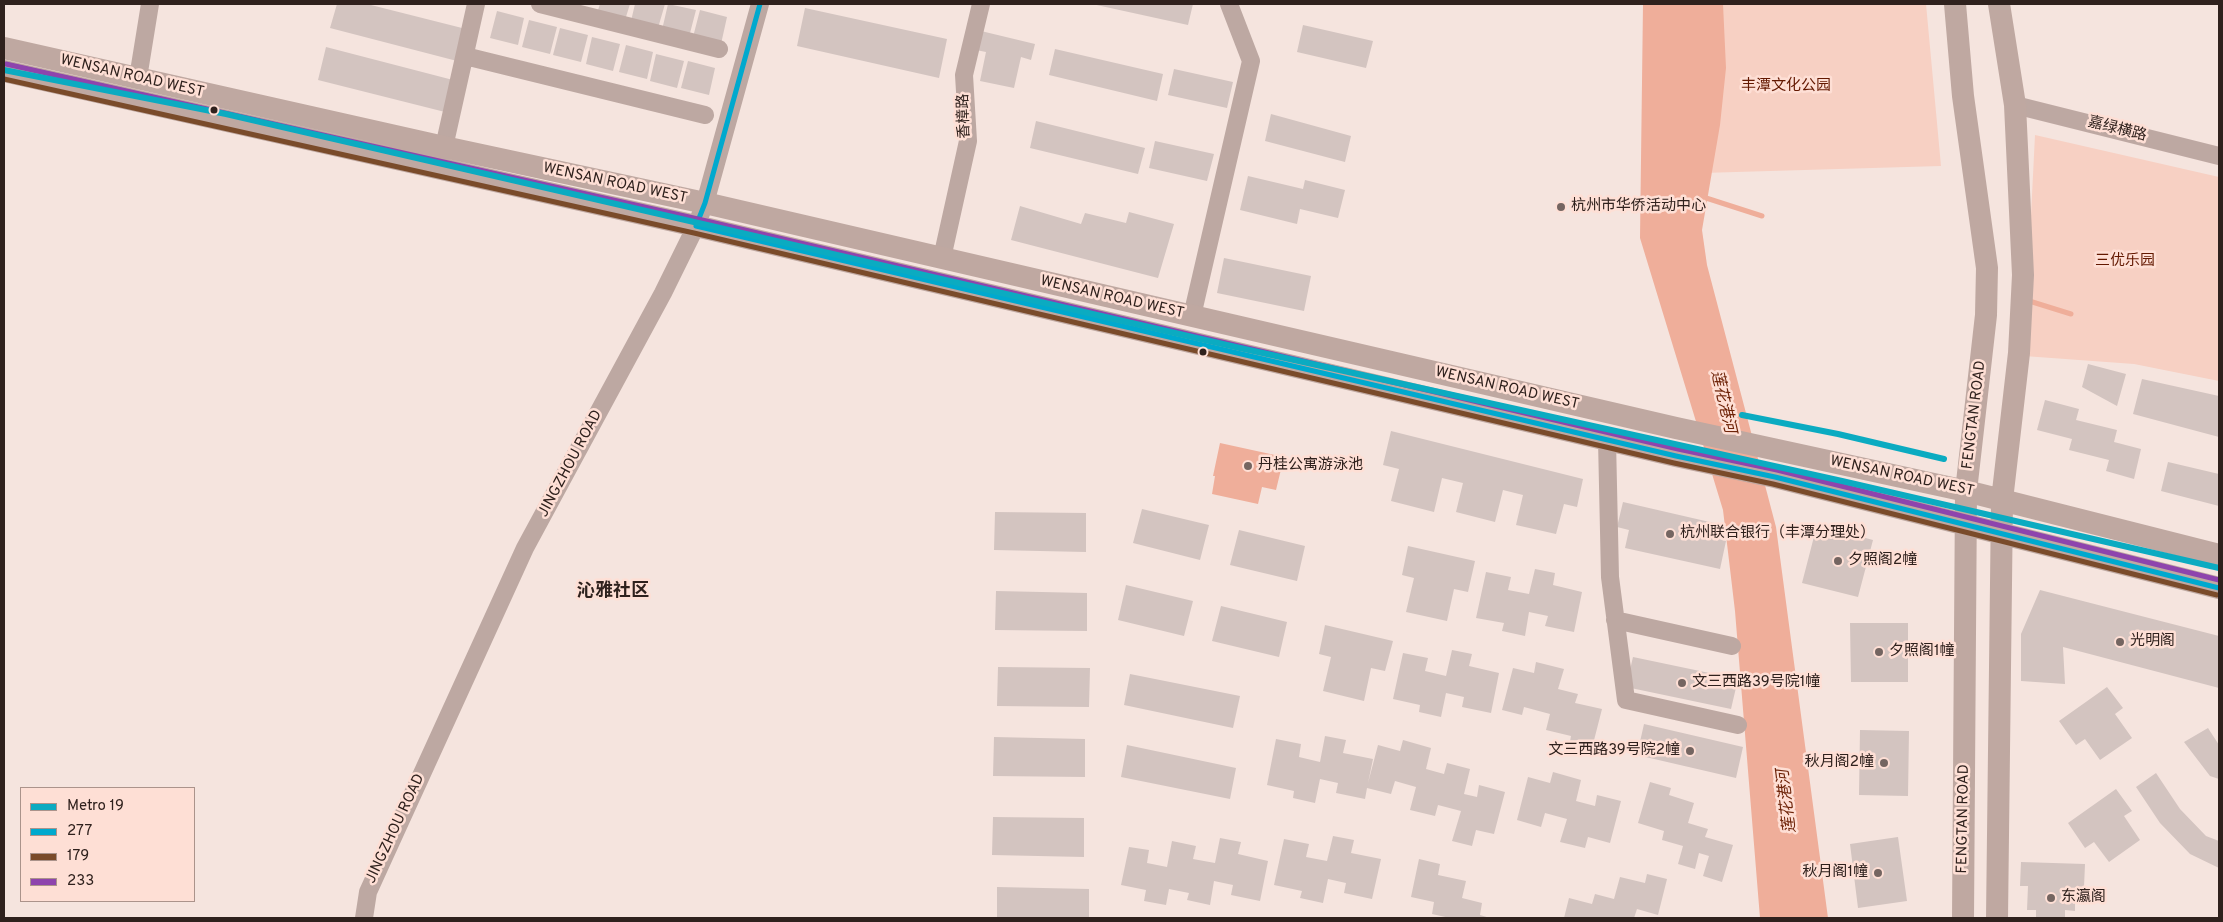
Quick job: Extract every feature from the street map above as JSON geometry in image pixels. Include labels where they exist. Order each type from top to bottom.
[{"type":"main road","name":"FENGTAN ROAD","points":[[1955,4],[1963,96],[1987,268],[1986,315],[1966,491],[1963,918]]},
{"type":"main road","points":[[1997,918],[2002,500],[2021,322],[2023,275],[2015,105],[1999,4]]},
{"type":"main road","name":"WENSAN ROAD WEST","points":[[4,48],[444,148],[705,203],[1676,428],[1966,491],[2219,554]]},
{"type":"main road","name":"WENSAN ROAD WEST","points":[[4,71],[696,226],[1607,440],[1775,477],[2219,588]]},
{"type":"street","points":[[138,78],[150,4]]},
{"type":"street","points":[[444,148],[476,4]]},
{"type":"street","points":[[540,4],[719,50]]},
{"type":"street","name":"JINGZHOU ROAD","points":[[364,918],[368,892],[525,548],[663,293],[696,226],[705,203],[760,4]]},
{"type":"street","name":"香樟路","points":[[942,258],[968,141],[964,75],[980,4]]},
{"type":"street","points":[[1192,316],[1251,61],[1229,4]]},
{"type":"street","points":[[465,56],[705,115]]},
{"type":"street","name":"嘉绿横路","points":[[2015,105],[2219,156]]},
{"type":"street","points":[[1607,440],[1610,577],[1626,700],[1738,726]]},
{"type":"street","points":[[1615,620],[1732,646]]},
{"type":"green space","name":"丰潭文化公园","points":[[1703,4],[1926,4],[1941,166],[1702,173]]},
{"type":"green space","name":"三优乐园","points":[[2035,135],[2219,177],[2219,381],[2134,364],[2024,356]]},
{"type":"water","name":"莲花港河","points":[[1643,4],[1723,4],[1726,68],[1720,125],[1702,230],[1707,265],[1776,527],[1828,918],[1760,918],[1735,611],[1723,510],[1640,238]]},
{"type":"water","name":"丹桂公寓游泳池","points":[[1220,443],[1284,457],[1276,490],[1262,487],[1258,504],[1212,494],[1215,476],[1213,476]]},
{"type":"building","points":[[337,4],[367,4],[466,29],[457,61],[330,28]]},
{"type":"building","points":[[600,4],[630,4],[625,20],[597,13]]},
{"type":"building","points":[[635,4],[665,4],[658,28],[631,21]]},
{"type":"building","points":[[668,4],[696,10],[689,37],[662,30]]},
{"type":"building","points":[[1092,4],[1193,4],[1188,25]]},
{"type":"building","points":[[805,8],[947,39],[939,78],[797,46]]},
{"type":"building","points":[[700,10],[727,17],[721,44],[693,37]]},
{"type":"building","points":[[497,11],[524,18],[518,45],[490,38]]},
{"type":"building","points":[[529,20],[557,27],[550,54],[522,47]]},
{"type":"building","points":[[1303,25],[1373,41],[1366,68],[1297,52]]},
{"type":"building","points":[[560,28],[588,35],[581,62],[553,55]]},
{"type":"building","points":[[981,31],[1035,44],[1031,60],[1021,57],[1014,88],[980,81],[986,52],[976,50]]},
{"type":"building","points":[[592,37],[620,44],[613,71],[586,64]]},
{"type":"building","points":[[626,45],[653,52],[647,79],[619,72]]},
{"type":"building","points":[[326,47],[453,80],[445,112],[318,80]]},
{"type":"building","points":[[1055,49],[1163,74],[1157,101],[1049,75]]},
{"type":"building","points":[[656,54],[684,61],[677,88],[650,81]]},
{"type":"building","points":[[688,61],[715,68],[709,95],[681,88]]},
{"type":"building","points":[[1174,69],[1233,82],[1227,108],[1168,95]]},
{"type":"building","points":[[1271,114],[1351,136],[1345,162],[1265,141]]},
{"type":"building","points":[[1036,121],[1145,148],[1138,174],[1030,148]]},
{"type":"building","points":[[1155,141],[1214,154],[1207,181],[1149,168]]},
{"type":"building","points":[[1248,176],[1303,189],[1305,180],[1345,190],[1338,218],[1300,209],[1297,224],[1240,210]]},
{"type":"building","points":[[1020,206],[1081,224],[1085,213],[1126,223],[1129,212],[1174,224],[1158,278],[1011,240]]},
{"type":"building","points":[[1224,258],[1311,276],[1304,311],[1217,293]]},
{"type":"building","points":[[2088,364],[2126,374],[2117,406],[2082,387]]},
{"type":"building","points":[[2142,379],[2219,396],[2219,437],[2133,414]]},
{"type":"building","points":[[2045,400],[2079,409],[2076,420],[2117,430],[2114,442],[2141,449],[2134,479],[2106,471],[2109,460],[2069,450],[2072,439],[2037,430]]},
{"type":"building","points":[[1391,431],[1583,479],[1577,507],[1564,504],[1556,534],[1516,525],[1523,495],[1503,490],[1495,522],[1456,512],[1463,483],[1442,478],[1434,512],[1391,501],[1399,469],[1383,465]]},
{"type":"building","points":[[2168,462],[2219,474],[2219,506],[2161,491]]},
{"type":"building","name":"杭州联合银行（丰潭分理处）","points":[[1623,502],[1714,523],[1711,537],[1726,541],[1720,569],[1625,548],[1629,530],[1617,527]]},
{"type":"building","points":[[1142,509],[1209,525],[1200,560],[1133,543]]},
{"type":"building","points":[[995,512],[1086,513],[1086,552],[994,550]]},
{"type":"building","name":"夕照阁2幢","points":[[1817,525],[1873,540],[1858,597],[1802,583]]},
{"type":"building","points":[[1239,530],[1305,546],[1297,581],[1230,565]]},
{"type":"building","points":[[1408,546],[1475,561],[1468,592],[1454,589],[1447,621],[1406,612],[1414,578],[1402,575]]},
{"type":"building","points":[[1535,569],[1555,573],[1553,585],[1582,592],[1574,632],[1545,626],[1548,616],[1529,612],[1525,636],[1502,631],[1504,623],[1476,618],[1486,572],[1511,577],[1508,590],[1529,594]]},
{"type":"building","points":[[1126,585],[1193,601],[1184,636],[1118,620]]},
{"type":"building","name":"光明阁","points":[[2040,590],[2219,636],[2219,688],[2063,647],[2065,684],[2021,681],[2021,634]]},
{"type":"building","points":[[996,591],[1087,593],[1087,631],[995,630]]},
{"type":"building","points":[[1221,606],[1287,622],[1279,657],[1212,641]]},
{"type":"building","name":"夕照阁1幢","points":[[1850,623],[1908,623],[1908,682],[1851,682]]},
{"type":"building","points":[[1325,625],[1393,641],[1385,671],[1371,668],[1364,701],[1323,691],[1331,657],[1319,654]]},
{"type":"building","points":[[1452,650],[1472,654],[1469,666],[1499,673],[1491,713],[1462,707],[1464,697],[1446,693],[1441,717],[1419,712],[1420,705],[1393,699],[1403,653],[1428,658],[1425,671],[1446,676]]},
{"type":"building","name":"文三西路39号院1幢","points":[[1633,657],[1738,679],[1731,709],[1626,687]]},
{"type":"building","points":[[1536,662],[1564,669],[1558,689],[1578,694],[1575,703],[1602,709],[1591,752],[1569,747],[1571,736],[1546,730],[1550,714],[1524,707],[1522,715],[1502,710],[1513,668],[1534,673]]},
{"type":"building","points":[[998,667],[1090,668],[1089,707],[997,706]]},
{"type":"building","points":[[1130,674],[1240,696],[1233,728],[1124,705]]},
{"type":"building","points":[[2107,687],[2123,708],[2115,714],[2132,738],[2100,760],[2085,739],[2076,745],[2059,721]]},
{"type":"building","name":"文三西路39号院2幢","points":[[1644,724],[1743,747],[1736,778],[1637,755]]},
{"type":"building","points":[[2208,728],[2219,745],[2219,779],[2210,776],[2184,742]]},
{"type":"building","name":"秋月阁2幢","points":[[1860,730],[1909,731],[1908,796],[1859,795]]},
{"type":"building","points":[[1325,736],[1346,740],[1343,753],[1373,759],[1368,783],[1378,745],[1400,751],[1403,740],[1431,748],[1426,769],[1444,774],[1447,763],[1470,769],[1464,794],[1477,797],[1479,785],[1505,792],[1494,834],[1476,830],[1472,846],[1452,841],[1461,811],[1438,805],[1435,816],[1410,810],[1416,787],[1395,781],[1391,794],[1367,788],[1365,799],[1336,793],[1338,783],[1320,779],[1315,803],[1293,798],[1294,791],[1267,785],[1276,739],[1301,744],[1299,757],[1320,762]]},
{"type":"building","points":[[994,737],[1085,739],[1085,777],[993,776]]},
{"type":"building","points":[[1127,745],[1236,768],[1230,799],[1121,777]]},
{"type":"building","points":[[1553,772],[1581,780],[1576,801],[1595,806],[1597,795],[1621,801],[1610,843],[1588,837],[1585,848],[1560,842],[1567,819],[1545,813],[1541,827],[1517,820],[1528,777],[1550,783]]},
{"type":"building","points":[[2156,773],[2180,809],[2206,836],[2219,841],[2219,868],[2190,854],[2160,823],[2136,787]]},
{"type":"building","points":[[1650,782],[1671,788],[1669,795],[1694,803],[1688,823],[1708,829],[1705,837],[1733,845],[1722,882],[1703,876],[1709,856],[1699,853],[1695,869],[1678,864],[1683,846],[1662,840],[1664,831],[1638,823]]},
{"type":"building","points":[[2116,789],[2132,811],[2124,816],[2140,840],[2109,862],[2094,842],[2085,848],[2068,823]]},
{"type":"building","points":[[993,817],[1084,818],[1084,857],[992,855]]},
{"type":"building","points":[[1333,836],[1354,840],[1351,853],[1381,859],[1372,899],[1344,893],[1346,883],[1328,879],[1323,903],[1300,898],[1302,891],[1274,885],[1284,839],[1309,844],[1306,857],[1327,861]]},
{"type":"building","name":"秋月阁1幢","points":[[1898,837],[1907,901],[1858,908],[1850,844]]},
{"type":"building","points":[[1220,838],[1241,842],[1238,854],[1268,861],[1260,901],[1231,895],[1233,885],[1214,881],[1210,905],[1187,900],[1189,893],[1169,889],[1166,905],[1144,901],[1146,890],[1121,885],[1129,847],[1149,850],[1147,863],[1167,867],[1172,841],[1196,846],[1193,859],[1215,863]]},
{"type":"building","points":[[1419,859],[1440,864],[1438,875],[1466,881],[1462,898],[1482,903],[1480,915],[1490,918],[1450,918],[1432,914],[1434,902],[1411,897]]},
{"type":"building","name":"东瀛阁","points":[[2021,862],[2085,864],[2084,887],[2075,887],[2075,911],[2065,910],[2065,918],[2036,918],[2036,910],[2027,910],[2028,886],[2020,886]]},
{"type":"building","points":[[1647,874],[1667,879],[1658,915],[1637,909],[1634,918],[1564,918],[1569,898],[1592,904],[1595,894],[1614,899],[1620,877],[1645,883]]},
{"type":"building","points":[[997,887],[1089,889],[1089,918],[997,918]]},
{"type":"waterway","points":[[1703,197],[1762,216]]},
{"type":"waterway","points":[[2026,300],[2071,314]]},
{"type":"metro line","name":"19","points":[[4,70],[226,114],[1240,348],[1842,481],[2219,568]]},
{"type":"metro line","name":"19","points":[[1742,415],[1838,434],[1944,459]]},
{"type":"transit line","name":"277","points":[[696,226],[705,203],[760,4]]},
{"type":"transit line","name":"233","points":[[6,64],[698,219],[1678,449],[1777,470],[2219,580]]},
{"type":"transit line","name":"179","points":[[4,79],[694,233],[1674,463],[1773,484],[2217,595]]},
{"type":"transit line","name":"277","points":[[696,226],[1676,456],[1775,477],[2219,588]]},
{"type":"place","name":"杭州市华侨活动中心","points":[[1561,207]]},
{"type":"place","name":"丹桂公寓游泳池","points":[[1248,466]]},
{"type":"place","name":"杭州联合银行（丰潭分理处）","points":[[1670,534]]},
{"type":"place","name":"夕照阁2幢","points":[[1838,561]]},
{"type":"place","name":"光明阁","points":[[2120,642]]},
{"type":"place","name":"夕照阁1幢","points":[[1879,652]]},
{"type":"place","name":"文三西路39号院1幢","points":[[1682,683]]},
{"type":"place","name":"文三西路39号院2幢","points":[[1690,751]]},
{"type":"place","name":"秋月阁2幢","points":[[1884,763]]},
{"type":"place","name":"秋月阁1幢","points":[[1878,873]]},
{"type":"place","name":"东瀛阁","points":[[2051,898]]},
{"type":"district","name":"沁雅社区","points":[[613,592]]}]
